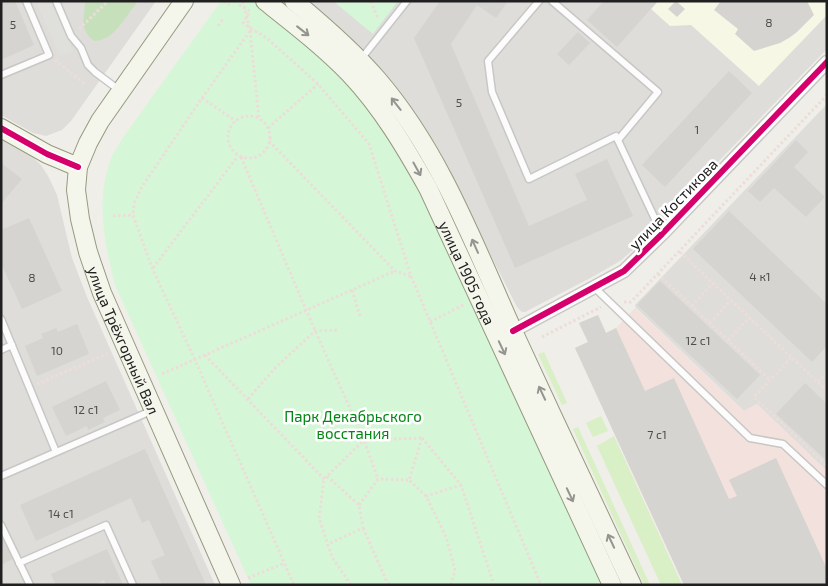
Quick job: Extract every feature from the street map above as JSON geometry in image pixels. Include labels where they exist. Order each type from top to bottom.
[{"type":"main road","name":"улица Трёхгорный Вал","points":[[184,1],[120,90],[88,143],[78,167],[76,190],[80,219],[88,252],[102,293],[231,585]]},
{"type":"main road","name":"улица 1905 года","points":[[265,1],[310,37],[377,80],[402,111],[422,142],[450,191],[513,331],[632,585]]},
{"type":"main road","name":"улица 1905 года","points":[[294,1],[321,23],[354,67],[428,188],[612,585]]},
{"type":"main road","points":[[1,128],[47,154],[78,167]]},
{"type":"street","name":"улица Костикова","points":[[513,331],[624,272],[827,62]]},
{"type":"lane","points":[[1,75],[49,55],[26,1]]},
{"type":"lane","points":[[56,1],[71,36],[81,48],[88,65],[120,90]]},
{"type":"lane","points":[[354,67],[407,1]]},
{"type":"lane","points":[[539,1],[488,62],[492,92],[529,179],[616,136],[662,234]]},
{"type":"lane","points":[[552,1],[658,92],[618,140]]},
{"type":"lane","points":[[595,288],[750,438],[783,444],[827,485]]},
{"type":"lane","points":[[1,319],[56,452]]},
{"type":"lane","points":[[1,350],[12,345]]},
{"type":"lane","points":[[1,476],[153,410]]},
{"type":"lane","points":[[20,563],[106,524],[133,585]]},
{"type":"lane","points":[[1,525],[30,585]]},
{"type":"path","points":[[71,36],[108,1]]},
{"type":"path","points":[[224,1],[229,5]]},
{"type":"path","points":[[243,1],[250,31],[259,119]]},
{"type":"path","points":[[371,1],[383,32]]},
{"type":"path","points":[[239,5],[246,8]]},
{"type":"path","points":[[218,26],[223,18]]},
{"type":"path","points":[[248,26],[270,40],[318,84],[369,144],[411,276],[541,585]]},
{"type":"path","points":[[250,31],[258,32]]},
{"type":"path","points":[[250,31],[141,188],[134,204],[133,215],[152,268],[195,360],[294,585]]},
{"type":"path","points":[[64,68],[86,85]]},
{"type":"path","points":[[268,128],[318,84]]},
{"type":"path","points":[[542,338],[610,302],[631,302],[827,95]]},
{"type":"path","points":[[202,98],[236,121]]},
{"type":"path","points":[[240,156],[253,158],[264,152],[269,141],[268,128],[259,119],[247,116],[236,121],[229,129],[228,139],[231,149],[240,156],[364,440],[378,479]]},
{"type":"path","points":[[269,141],[395,271],[411,276]]},
{"type":"path","points":[[152,268],[240,156]]},
{"type":"path","points":[[113,216],[133,215]]},
{"type":"path","points":[[680,252],[827,391]]},
{"type":"path","points":[[162,374],[395,271]]},
{"type":"path","points":[[658,274],[770,380]]},
{"type":"path","points":[[692,306],[713,283]]},
{"type":"path","points":[[352,290],[360,316]]},
{"type":"path","points":[[710,323],[731,300]]},
{"type":"path","points":[[430,322],[471,302]]},
{"type":"path","points":[[728,340],[749,318]]},
{"type":"path","points":[[248,399],[276,367],[315,331],[338,330]]},
{"type":"path","points":[[30,387],[107,354]]},
{"type":"path","points":[[205,355],[326,477],[359,505],[363,528],[390,585]]},
{"type":"path","points":[[791,358],[754,397],[827,466]]},
{"type":"path","points":[[818,382],[827,373]]},
{"type":"path","points":[[351,585],[332,557],[319,518],[326,477],[364,440],[422,438]]},
{"type":"path","points":[[409,480],[422,438]]},
{"type":"path","points":[[422,438],[461,485],[494,585]]},
{"type":"path","points":[[378,479],[409,480],[426,496],[446,537],[455,570],[451,585]]},
{"type":"path","points":[[359,505],[378,479]]},
{"type":"path","points":[[426,496],[461,485]]},
{"type":"path","points":[[328,544],[363,528]]},
{"type":"path","points":[[248,578],[285,562]]},
{"type":"shaded area","points":[[1,1],[156,1],[71,121],[62,130],[46,136],[33,133],[1,115]]},
{"type":"shaded area","points":[[36,1],[51,1],[73,51],[60,57]]},
{"type":"shaded area","points":[[309,1],[827,1],[827,49],[633,250],[620,261],[594,276],[522,312],[517,307],[434,143],[414,112],[367,55]]},
{"type":"shaded area","points":[[658,1],[827,1],[827,15],[759,86],[691,25],[670,26],[651,9]]},
{"type":"shaded area","points":[[827,104],[827,471],[757,404],[744,411],[635,305]]},
{"type":"shaded area","points":[[1,139],[31,156],[41,165],[48,176],[57,195],[72,258],[87,297],[215,585],[1,585]]},
{"type":"shaded area","points":[[635,308],[744,411],[757,404],[827,471],[827,585],[684,585],[575,348],[588,342],[579,323],[598,315],[606,333],[616,328]]},
{"type":"green space","points":[[85,1],[136,1],[136,4],[113,33],[101,40],[94,41],[84,27]]},
{"type":"green space","name":"Парк Декабрьского восстания","points":[[221,1],[252,1],[304,44],[343,79],[383,128],[400,154],[591,559],[600,585],[251,585],[115,285],[103,220],[104,188],[113,153]]},
{"type":"green space","points":[[333,1],[398,1],[373,34]]},
{"type":"green space","points":[[544,352],[567,403],[562,405],[538,354]]},
{"type":"green space","points":[[601,416],[608,431],[593,437],[586,423]]},
{"type":"green space","points":[[578,427],[650,585],[644,585],[573,429]]},
{"type":"green space","points":[[614,436],[682,585],[661,585],[597,446]]},
{"type":"building","points":[[15,1],[34,45],[1,60],[1,3]]},
{"type":"building","points":[[440,1],[508,1],[496,18],[477,5],[451,44],[529,226],[587,200],[575,174],[607,159],[633,216],[515,268],[414,38]]},
{"type":"building","points":[[604,1],[658,1],[617,47],[587,20]]},
{"type":"building","points":[[676,1],[685,9],[677,17],[668,9]]},
{"type":"building","points":[[721,1],[807,1],[814,15],[789,38],[780,43],[754,51],[735,34],[738,29],[714,10]]},
{"type":"building","points":[[578,32],[590,43],[569,65],[557,54]]},
{"type":"building","points":[[729,71],[752,93],[665,187],[642,165]]},
{"type":"building","points":[[796,140],[808,152],[794,167],[825,197],[806,217],[774,188],[760,202],[748,191]]},
{"type":"building","points":[[1,163],[22,179],[1,204]]},
{"type":"building","points":[[729,211],[827,304],[827,346],[812,362],[693,249]]},
{"type":"building","points":[[29,218],[62,291],[22,309],[1,263],[1,230]]},
{"type":"building","points":[[660,281],[760,375],[737,399],[637,305]]},
{"type":"building","points":[[598,315],[606,333],[616,328],[645,391],[674,378],[729,499],[737,496],[729,480],[776,458],[827,569],[827,585],[684,585],[575,348],[588,342],[579,323]]},
{"type":"building","points":[[77,324],[89,354],[37,376],[25,346],[43,338],[41,334],[56,328],[58,332]]},
{"type":"building","points":[[106,381],[120,410],[103,418],[105,422],[88,430],[87,426],[66,436],[52,407]]},
{"type":"building","points":[[805,383],[827,404],[827,461],[776,414]]},
{"type":"building","points":[[145,449],[206,585],[162,585],[151,561],[165,555],[149,520],[142,523],[131,498],[36,541],[20,505]]},
{"type":"building","points":[[1,533],[13,559],[1,565]]},
{"type":"building","points":[[107,549],[123,585],[106,585],[104,580],[95,585],[56,585],[51,574]]},
{"type":"cycle path","points":[[513,331],[624,271],[827,62]]},
{"type":"cycle path","points":[[1,128],[47,154],[78,167]]}]
